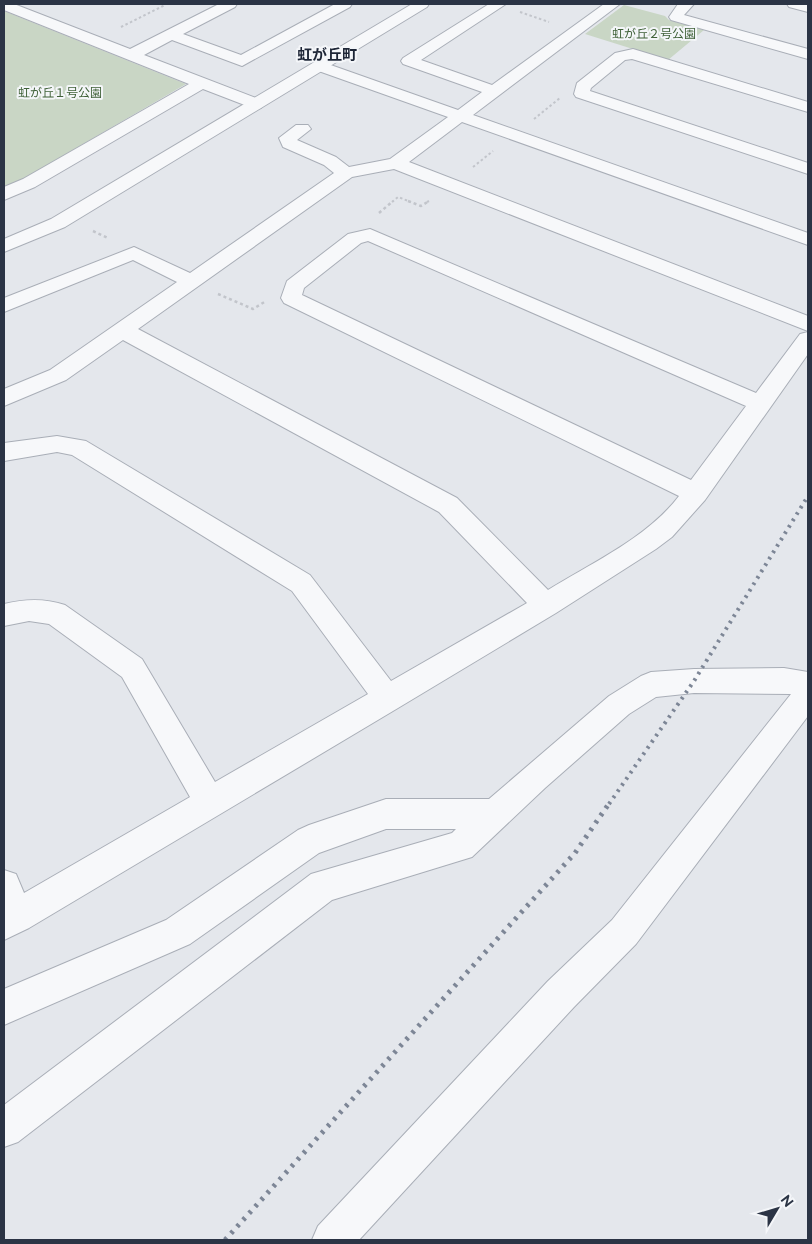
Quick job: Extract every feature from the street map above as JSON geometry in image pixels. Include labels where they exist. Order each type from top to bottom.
[{"type":"street","points":[[131,55],[230,4]]},
{"type":"street","points":[[170,34],[242,61],[345,4]]},
{"type":"street","points":[[4,246],[58,223],[422,4]]},
{"type":"street","points":[[4,398],[58,375],[346,173],[396,163],[613,4]]},
{"type":"street","points":[[687,4],[680,9],[676,17],[808,54]]},
{"type":"street","points":[[794,4],[808,8]]},
{"type":"street","points":[[4,5],[255,104]]},
{"type":"street","points":[[494,91],[409,61],[505,7]]},
{"type":"street","points":[[808,108],[633,54],[620,56],[583,86],[582,94],[808,169]]},
{"type":"street","points":[[319,66],[808,239]]},
{"type":"street","points":[[4,194],[29,183],[202,83]]},
{"type":"street","points":[[302,129],[288,138],[289,143],[330,161],[346,173]]},
{"type":"street","points":[[396,163],[808,324]]},
{"type":"street","points":[[696,493],[291,298],[294,285],[355,238],[370,235],[762,404]]},
{"type":"street","points":[[4,305],[134,253],[192,282]]},
{"type":"street","points":[[122,330],[448,505],[546,605]]},
{"type":"street","points":[[4,886],[10,920],[388,699],[546,605],[647,542],[663,530],[680,513],[696,493],[808,339]]},
{"type":"street","points":[[4,452],[57,444],[78,447],[301,583],[388,699]]},
{"type":"street","points":[[4,615],[29,610],[55,614],[132,668],[210,802]]},
{"type":"street","points":[[4,1128],[323,886],[462,846],[495,814],[619,705],[651,685],[694,681],[774,680],[808,684]]},
{"type":"street","points":[[332,1240],[561,994],[624,932],[808,694]]},
{"type":"street","points":[[4,1007],[178,932],[309,841],[386,814],[495,814]]},
{"type":"path","points":[[94,40],[165,5]]},
{"type":"path","points":[[505,7],[576,30]]},
{"type":"path","points":[[470,170],[564,94]]},
{"type":"path","points":[[378,214],[398,197],[421,206],[433,198]]},
{"type":"path","points":[[192,282],[252,309],[271,298]]},
{"type":"green space","name":"虹が丘２号公園","points":[[624,5],[665,16],[669,20],[704,30],[668,60],[585,34]]},
{"type":"green space","name":"虹が丘１号公園","points":[[4,11],[186,84],[23,179],[4,187]]},
{"type":"railway","points":[[609,804],[694,681],[808,496]]},
{"type":"railway","points":[[225,1240],[575,853],[610,802]]},
{"type":"district","name":"虹が丘町","points":[[327,55]]}]
